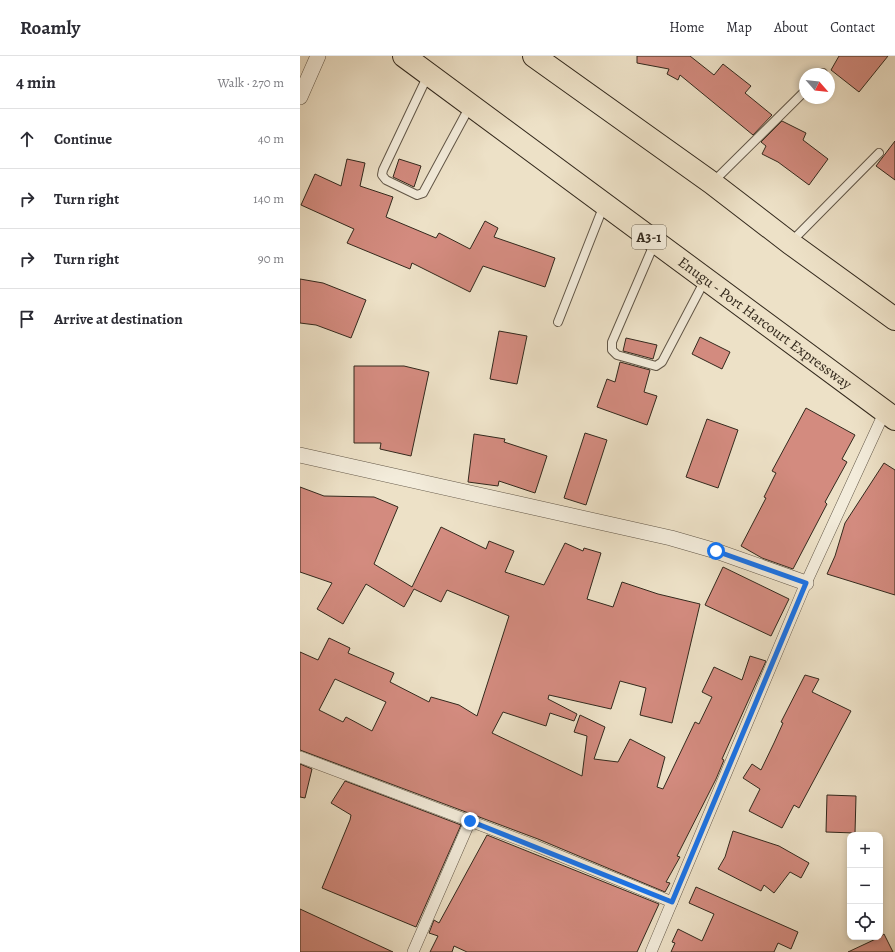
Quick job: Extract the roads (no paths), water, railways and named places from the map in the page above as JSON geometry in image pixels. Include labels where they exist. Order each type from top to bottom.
[{"type":"highway","name":"Enugu - Port Harcourt Expressway","points":[[404,56],[890,415]]},
{"type":"highway","points":[[540,58],[895,319]]},
{"type":"street","points":[[300,97],[318,56]]},
{"type":"street","points":[[651,952],[806,583],[890,415]]},
{"type":"street","points":[[300,455],[671,538],[716,551],[806,583]]},
{"type":"street","points":[[300,757],[470,821],[672,902]]},
{"type":"street","points":[[413,952],[470,821]]},
{"type":"lane","points":[[429,74],[383,170],[382,175],[386,180],[417,196],[423,193],[470,105]]},
{"type":"lane","points":[[712,183],[799,97]]},
{"type":"lane","points":[[790,243],[878,153]]},
{"type":"lane","points":[[558,322],[605,204]]},
{"type":"lane","points":[[655,241],[612,342],[612,350],[618,354],[656,366],[662,362],[706,279]]}]
